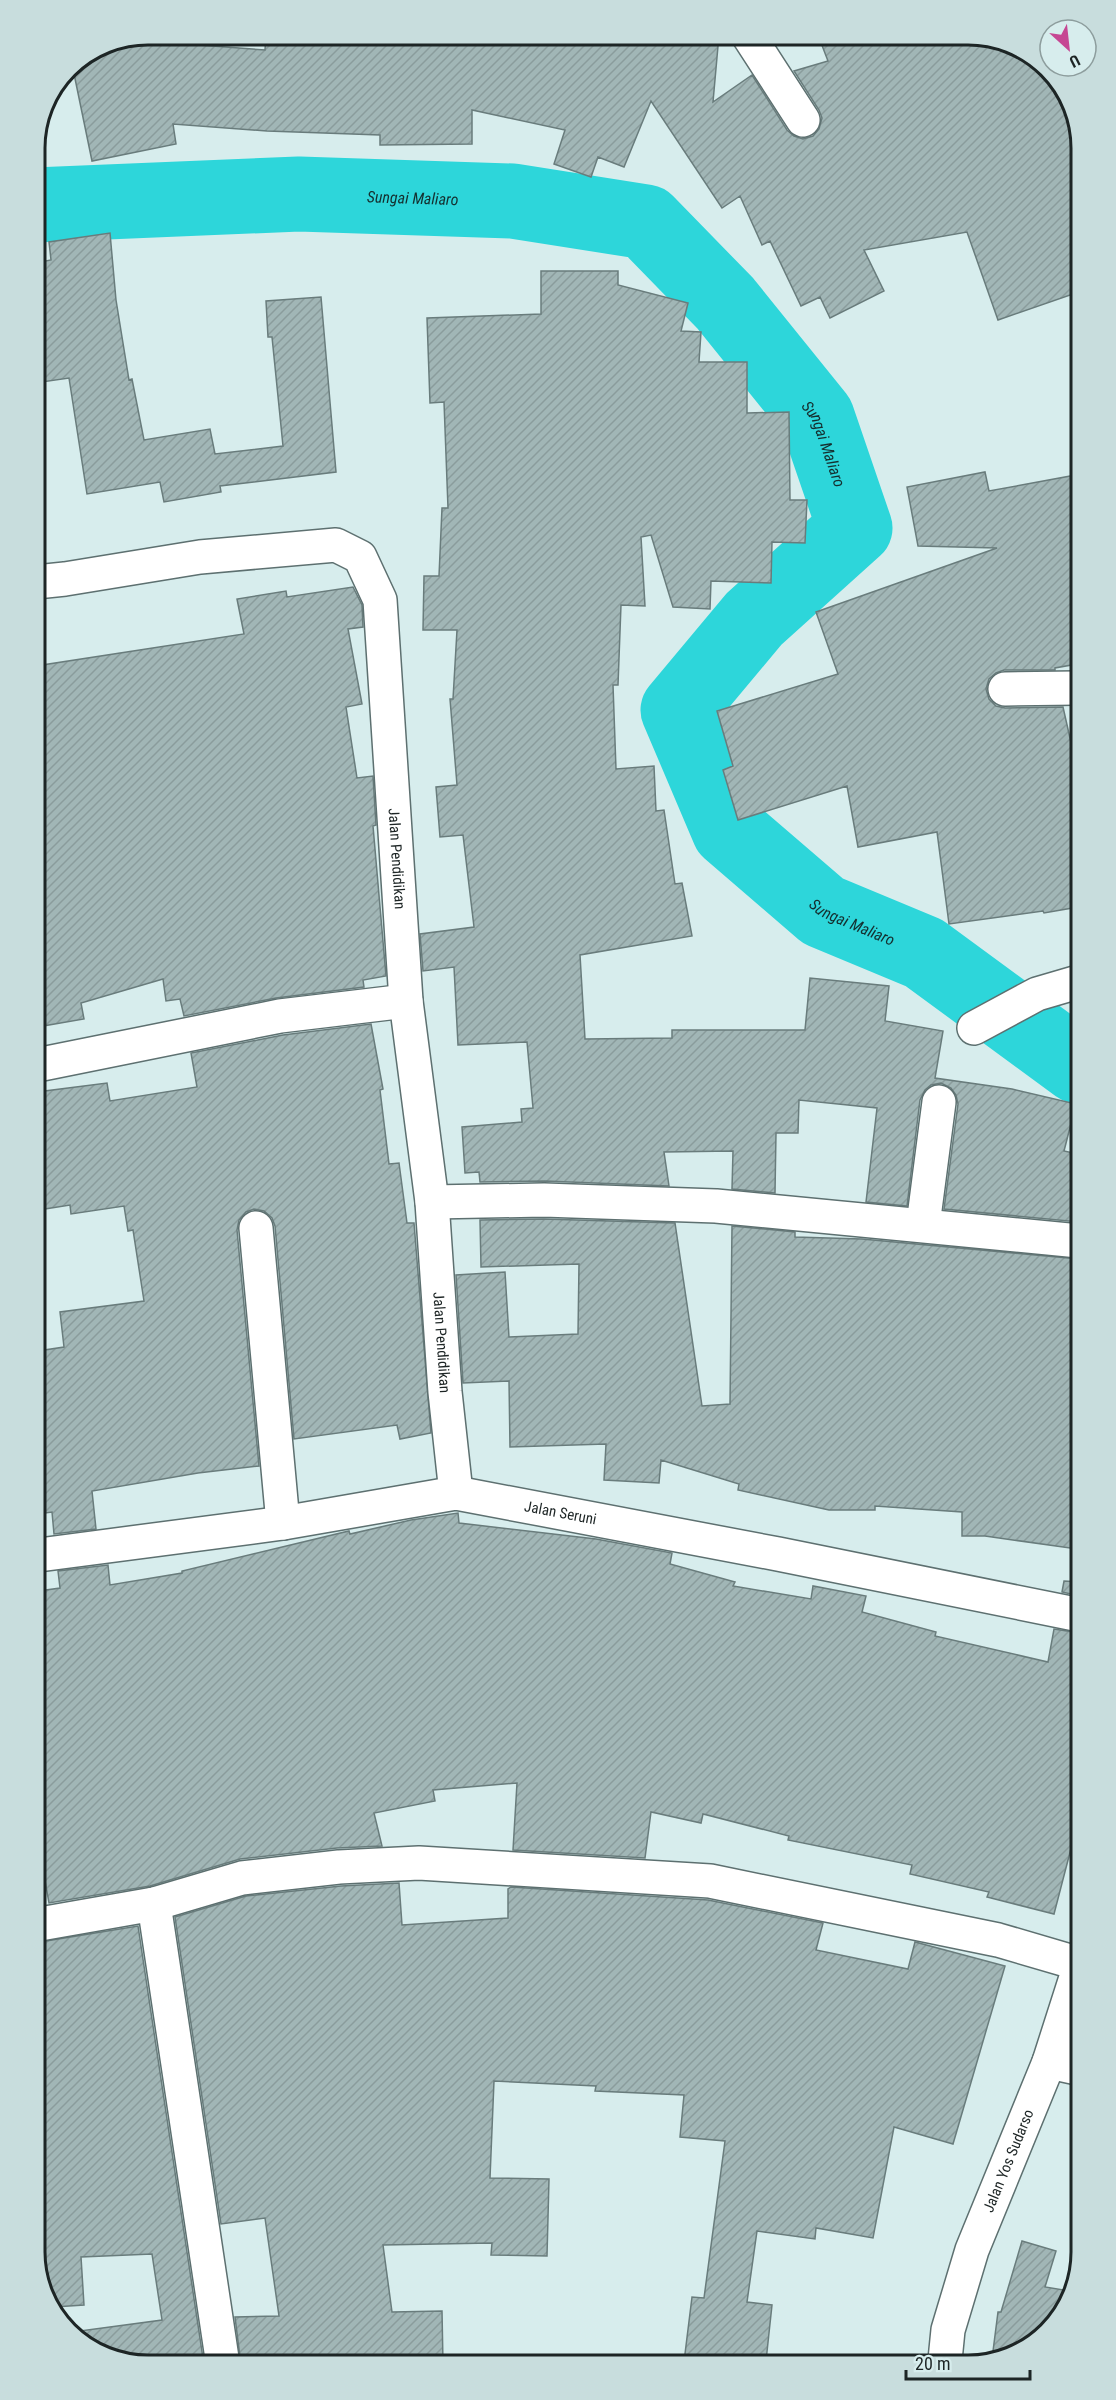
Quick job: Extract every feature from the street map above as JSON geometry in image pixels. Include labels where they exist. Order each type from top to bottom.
[{"type":"street","points":[[754,45],[803,120]]},
{"type":"street","name":"Jalan Pendidikan","points":[[45,581],[200,557],[336,545],[360,557],[380,600],[406,1001],[432,1202],[445,1392],[456,1493]]},
{"type":"street","points":[[1005,689],[1071,688]]},
{"type":"street","points":[[974,1028],[1037,994],[1071,984]]},
{"type":"street","points":[[45,1063],[280,1016],[406,1001]]},
{"type":"street","points":[[923,1225],[939,1102]]},
{"type":"street","points":[[432,1202],[544,1200],[716,1206],[1071,1240]]},
{"type":"street","points":[[256,1228],[283,1523]]},
{"type":"street","name":"Jalan Seruni","points":[[45,1554],[283,1523],[456,1493],[778,1554],[1071,1614]]},
{"type":"street","points":[[45,1923],[154,1904],[242,1878],[339,1867],[419,1863],[710,1881],[998,1940],[1071,1960]]},
{"type":"street","points":[[154,1904],[222,2355]]},
{"type":"street","name":"Jalan Yos Sudarso","points":[[946,2355],[948,2330],[972,2250],[1048,2062],[1071,1991]]},
{"type":"street","points":[[1048,2062],[1071,2067]]},
{"type":"building","points":[[148,45],[198,45],[265,50],[265,45],[718,45],[713,102],[752,75],[787,130],[803,139],[813,136],[819,129],[822,118],[794,71],[828,61],[822,45],[975,45],[988,47],[1001,50],[1031,66],[1038,72],[1038,78],[1043,78],[1054,91],[1066,115],[1071,148],[1071,295],[998,320],[967,232],[864,250],[884,291],[830,318],[820,297],[801,306],[770,241],[762,245],[740,196],[722,208],[651,101],[624,167],[598,157],[591,177],[554,164],[565,130],[472,110],[472,144],[380,145],[380,135],[267,131],[173,124],[176,144],[92,161],[74,76],[96,59],[115,50]]},
{"type":"building","points":[[110,233],[116,300],[129,380],[132,379],[144,440],[210,429],[215,454],[283,446],[272,337],[268,337],[266,301],[321,297],[336,472],[220,486],[221,492],[164,502],[160,482],[87,494],[69,378],[45,382],[45,261],[51,260],[49,242]]},
{"type":"building","points":[[541,271],[618,271],[618,285],[688,303],[681,331],[701,332],[699,362],[747,362],[747,413],[789,412],[790,500],[807,500],[805,543],[772,542],[771,583],[711,581],[710,609],[673,607],[651,535],[641,537],[645,606],[621,605],[618,685],[613,685],[616,769],[654,766],[656,811],[664,810],[675,884],[682,883],[692,936],[580,955],[585,1039],[672,1038],[672,1030],[805,1030],[810,978],[889,986],[885,1021],[943,1031],[935,1078],[1012,1089],[1071,1103],[1071,1124],[1064,1151],[1071,1152],[1071,1221],[944,1209],[958,1104],[951,1088],[941,1083],[931,1085],[925,1090],[920,1100],[907,1206],[866,1202],[877,1108],[799,1100],[798,1133],[776,1133],[775,1193],[732,1189],[733,1151],[664,1152],[669,1186],[545,1181],[480,1182],[479,1172],[465,1173],[462,1127],[522,1122],[521,1109],[533,1108],[527,1042],[458,1045],[454,967],[423,971],[420,934],[474,927],[463,835],[440,837],[436,787],[457,785],[450,699],[453,699],[457,630],[423,630],[424,576],[439,576],[442,508],[448,508],[444,402],[430,403],[427,318],[541,314]]},
{"type":"building","points":[[985,472],[989,491],[1071,476],[1071,665],[1055,668],[1055,670],[1004,670],[989,679],[986,689],[989,699],[996,706],[1005,708],[1063,707],[1071,743],[1071,908],[949,924],[937,832],[858,847],[847,786],[738,820],[723,770],[733,766],[717,711],[838,674],[816,612],[997,548],[918,546],[907,487]]},
{"type":"building","points":[[353,587],[362,605],[363,627],[348,629],[362,704],[346,707],[357,778],[373,776],[376,825],[373,826],[386,976],[363,980],[364,987],[276,998],[184,1016],[180,999],[166,1001],[163,979],[81,1003],[84,1019],[45,1026],[45,665],[244,634],[237,599],[286,591],[287,597]]},
{"type":"building","points":[[371,1024],[383,1089],[380,1090],[389,1164],[399,1163],[407,1223],[414,1223],[431,1433],[400,1439],[397,1425],[294,1439],[275,1226],[272,1218],[264,1211],[254,1209],[246,1212],[239,1220],[237,1230],[259,1466],[198,1473],[92,1491],[96,1529],[54,1534],[52,1512],[45,1513],[45,1350],[64,1347],[60,1312],[144,1301],[133,1230],[128,1231],[124,1206],[71,1214],[70,1205],[45,1209],[45,1091],[107,1083],[110,1101],[197,1087],[191,1053],[283,1035]]},
{"type":"building","points":[[544,1219],[675,1223],[702,1406],[730,1404],[732,1226],[795,1232],[795,1237],[862,1239],[1071,1258],[1071,1548],[985,1536],[962,1536],[962,1512],[875,1506],[875,1510],[829,1510],[738,1490],[739,1484],[661,1460],[659,1483],[604,1480],[606,1444],[510,1447],[509,1381],[463,1383],[456,1275],[505,1272],[509,1337],[578,1334],[579,1264],[481,1267],[480,1220]]},
{"type":"building","points":[[458,1513],[459,1523],[596,1539],[672,1553],[670,1564],[735,1582],[733,1586],[811,1599],[813,1586],[866,1596],[862,1612],[936,1632],[935,1636],[1048,1662],[1054,1629],[1071,1632],[1071,1849],[1054,1914],[987,1897],[989,1892],[910,1874],[912,1865],[788,1840],[789,1836],[703,1814],[701,1823],[651,1812],[645,1858],[513,1850],[517,1783],[433,1790],[435,1801],[374,1813],[382,1846],[337,1848],[240,1859],[150,1886],[49,1903],[45,1881],[45,1590],[60,1588],[58,1571],[108,1565],[110,1585],[182,1573],[182,1571],[349,1531],[350,1534],[411,1520]]},
{"type":"building","points":[[1064,1581],[1071,1581],[1071,1594],[1062,1592]]},
{"type":"building","points":[[399,1883],[402,1925],[508,1918],[508,1889],[511,1887],[708,1900],[823,1923],[816,1950],[908,1969],[915,1942],[1005,1966],[953,2144],[894,2127],[873,2238],[816,2228],[815,2239],[757,2231],[747,2302],[772,2305],[767,2355],[685,2355],[692,2297],[704,2298],[725,2141],[680,2137],[684,2095],[595,2091],[596,2086],[494,2081],[490,2178],[549,2179],[547,2256],[491,2255],[492,2243],[383,2245],[392,2312],[442,2311],[443,2355],[240,2355],[235,2317],[279,2316],[265,2218],[221,2224],[175,1917],[246,1896],[341,1886]]},
{"type":"building","points":[[138,1926],[202,2355],[141,2355],[121,2352],[96,2341],[82,2331],[162,2320],[152,2254],[81,2257],[84,2305],[61,2307],[50,2285],[45,2252],[45,1941]]},
{"type":"building","points":[[1022,2241],[1056,2251],[1045,2287],[1064,2290],[1054,2309],[1031,2334],[1014,2344],[993,2352],[998,2312],[1001,2312]]},
{"type":"waterway","name":"Sungai Maliaro","points":[[45,205],[299,194],[513,201],[646,222],[725,303],[817,417],[855,528],[754,619],[678,710],[729,830],[823,911],[924,953],[1071,1061]]}]
